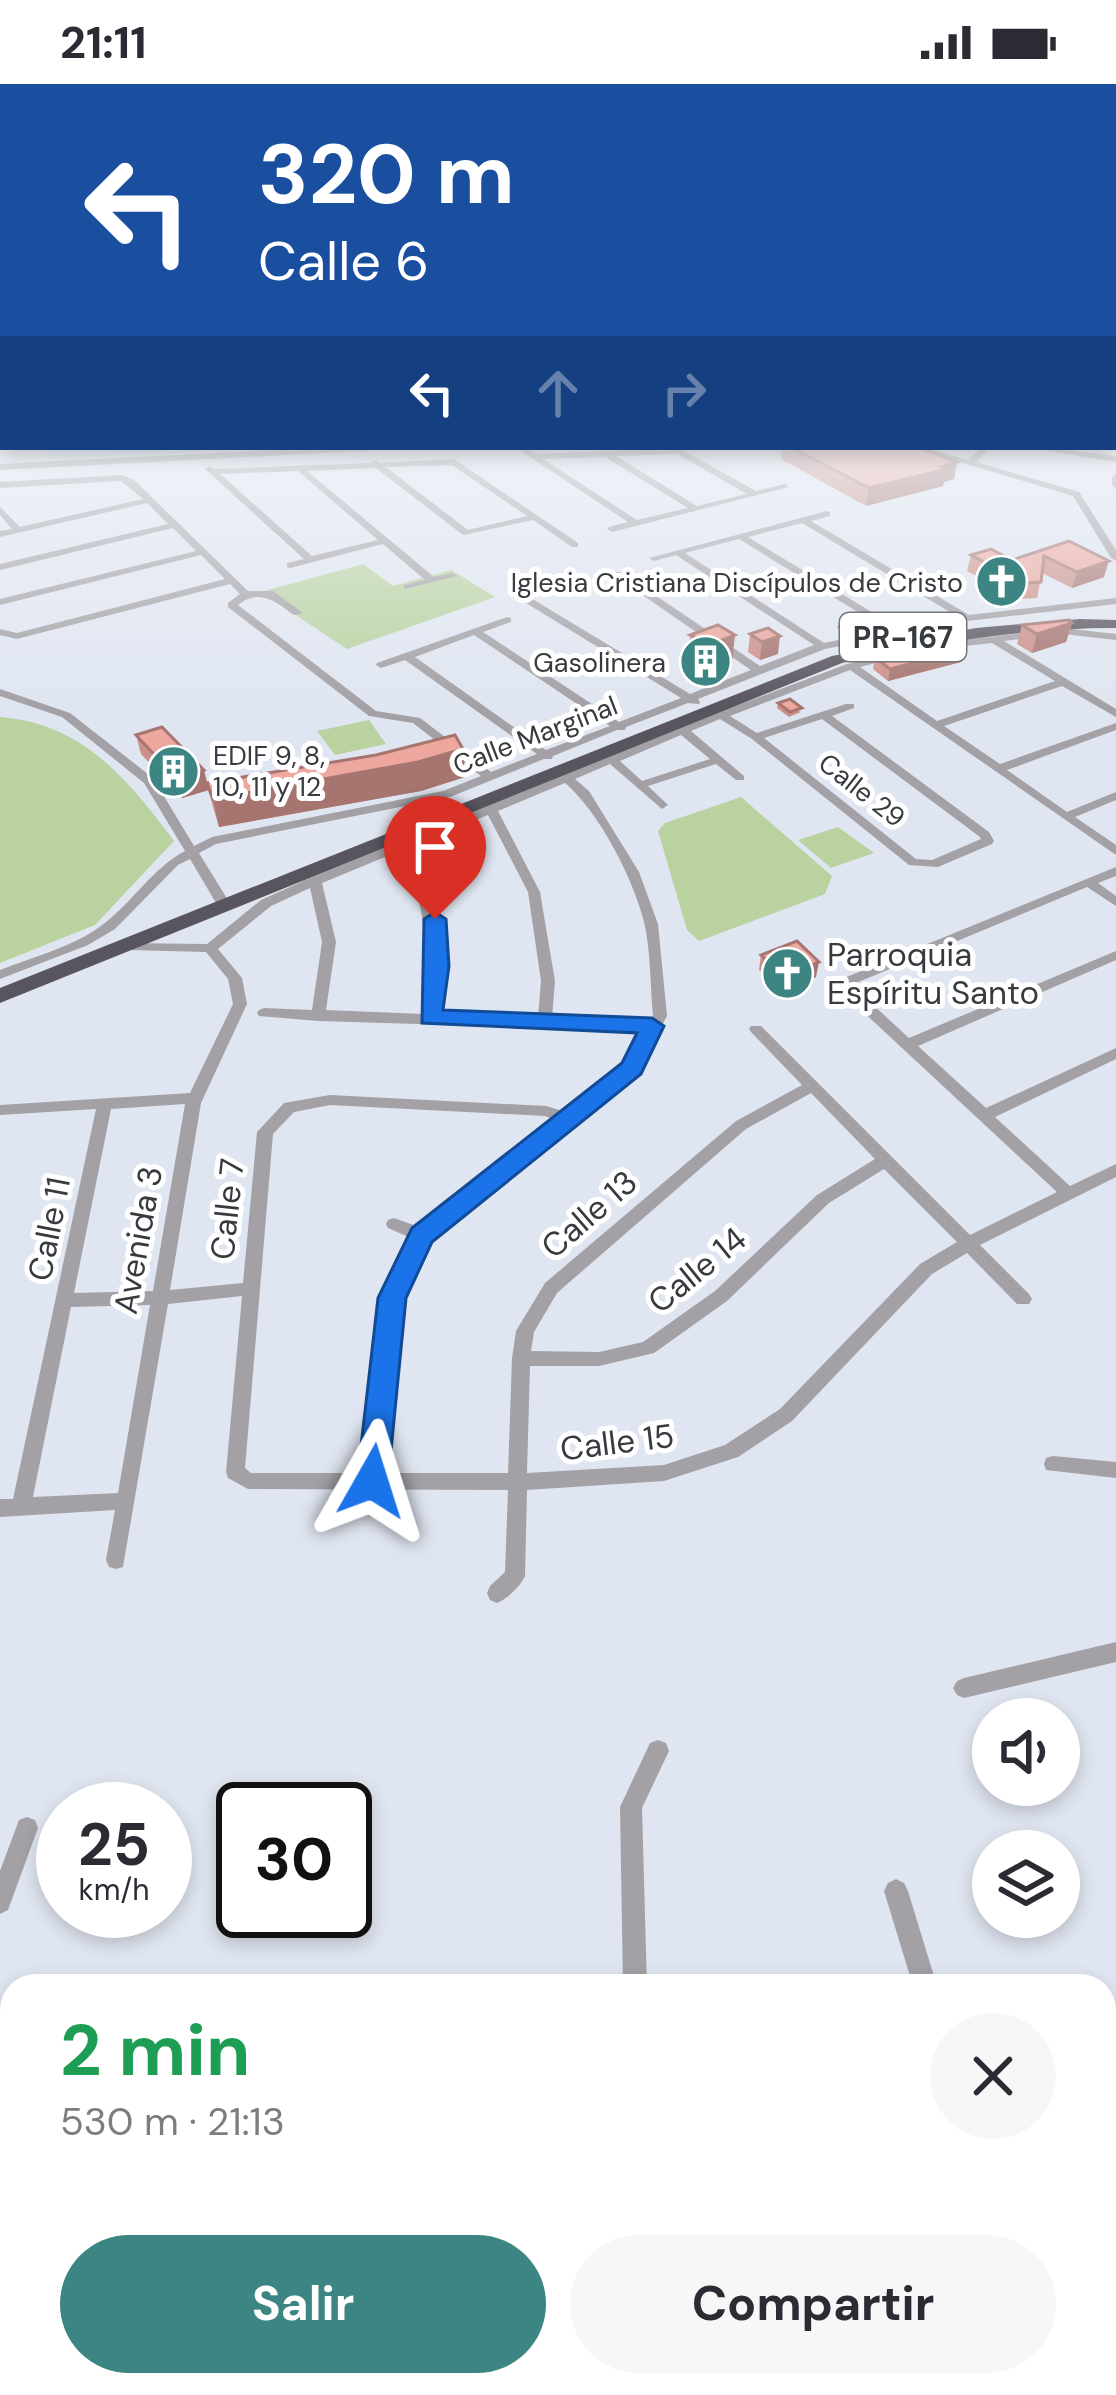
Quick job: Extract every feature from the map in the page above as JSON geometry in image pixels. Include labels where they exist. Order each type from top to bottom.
[{"type":"highway","name":"PR-167","points":[[0,979],[220,899],[837,658],[925,639],[1057,622],[1116,621]]},
{"type":"highway","name":"PR-167","points":[[0,996],[129,946],[220,899]]},
{"type":"street","points":[[139,492],[246,594]]},
{"type":"street","points":[[234,492],[311,560]]},
{"type":"street","points":[[327,492],[431,580]]},
{"type":"street","points":[[412,492],[466,533],[535,517]]},
{"type":"street","points":[[499,492],[575,541]]},
{"type":"street","points":[[586,492],[635,523]]},
{"type":"street","points":[[670,492],[695,508]]},
{"type":"street","points":[[750,492],[754,494]]},
{"type":"street","points":[[612,529],[763,492]]},
{"type":"street","points":[[1068,492],[1076,494],[1116,558]]},
{"type":"street","points":[[0,534],[149,500]]},
{"type":"street","points":[[0,510],[18,530]]},
{"type":"street","points":[[654,558],[826,514]]},
{"type":"street","points":[[803,520],[968,618]]},
{"type":"street","points":[[0,567],[174,525]]},
{"type":"street","points":[[740,536],[895,632]]},
{"type":"street","points":[[290,566],[383,541]]},
{"type":"street","points":[[0,602],[202,552]]},
{"type":"street","points":[[677,552],[822,646]]},
{"type":"street","points":[[406,587],[452,575]]},
{"type":"street","points":[[622,576],[760,671]]},
{"type":"street","points":[[0,632],[17,636],[232,580]]},
{"type":"street","points":[[511,590],[704,707]]},
{"type":"street","points":[[298,613],[270,592],[246,594],[232,604],[376,716],[422,723],[491,778]]},
{"type":"street","name":"Calle Marginal","points":[[211,948],[266,903],[683,731],[704,707],[760,671],[822,646],[968,618],[1116,602]]},
{"type":"street","points":[[381,665],[507,620]]},
{"type":"street","name":"Calle Marginal","points":[[0,979],[110,926],[187,851],[250,833],[410,803],[621,728],[851,666],[992,637],[1063,631],[1116,637]]},
{"type":"street","points":[[475,632],[621,728]]},
{"type":"street","points":[[992,637],[1116,714]]},
{"type":"street","points":[[407,656],[548,757]]},
{"type":"street","points":[[851,666],[1116,850]]},
{"type":"street","points":[[936,725],[1064,682]]},
{"type":"street","points":[[0,692],[66,715],[149,781],[220,899]]},
{"type":"street","points":[[756,737],[850,706]]},
{"type":"street","name":"Calle 29","points":[[704,707],[756,737],[914,862],[934,864],[988,841],[824,715]]},
{"type":"street","points":[[998,769],[1116,726]]},
{"type":"street","points":[[683,731],[740,778]]},
{"type":"street","points":[[612,760],[662,805]]},
{"type":"street","points":[[640,785],[718,760]]},
{"type":"street","points":[[372,1481],[392,1298],[421,1235],[632,1068],[660,1016],[651,924],[633,872],[585,794],[567,778]]},
{"type":"street","points":[[1067,816],[1116,796]]},
{"type":"street","points":[[490,809],[534,892],[548,981],[545,1023]]},
{"type":"street","points":[[406,843],[435,919],[438,966],[430,1017]]},
{"type":"street","points":[[1067,1193],[850,992],[850,980],[1116,871]]},
{"type":"street","points":[[315,880],[328,941],[318,1016]]},
{"type":"street","points":[[1088,882],[1116,902]]},
{"type":"street","points":[[129,946],[211,948]]},
{"type":"street","name":"Avenida 3","points":[[116,1560],[195,1098],[240,1004],[235,978],[211,948]]},
{"type":"street","points":[[907,1046],[1116,955]]},
{"type":"street","points":[[263,1013],[652,1026]]},
{"type":"street","points":[[756,1029],[1023,1298]]},
{"type":"street","points":[[983,1116],[1116,1053]]},
{"type":"street","name":"Calle 13","points":[[497,1592],[515,1576],[525,1330],[550,1288],[741,1125],[812,1086]]},
{"type":"street","points":[[0,1110],[195,1098]]},
{"type":"street","name":"Calle 7","points":[[295,1481],[248,1481],[235,1472],[265,1132],[289,1107],[330,1100],[545,1111],[567,1118]]},
{"type":"street","name":"Calle 11","points":[[10,1508],[65,1300],[105,1103]]},
{"type":"street","name":"Calle 14","points":[[521,1358],[599,1358],[648,1348],[721,1296],[823,1199],[886,1160]]},
{"type":"street","name":"Calle 15","points":[[295,1481],[519,1482],[664,1473],[731,1451],[786,1415],[926,1269],[1116,1170]]},
{"type":"street","points":[[394,1223],[421,1235]]},
{"type":"street","points":[[65,1300],[248,1289]]},
{"type":"street","points":[[1053,1464],[1116,1470]]},
{"type":"street","points":[[10,1508],[124,1501]]},
{"type":"street","points":[[964,1688],[1116,1652]]},
{"type":"street","points":[[635,1974],[631,1807],[658,1751]]},
{"type":"street","points":[[0,1902],[27,1828]]},
{"type":"street","points":[[896,1892],[921,1974]]},
{"type":"green space","points":[[363,564],[393,586],[451,570],[495,597],[347,649],[261,592]]},
{"type":"green space","points":[[0,717],[55,730],[79,743],[120,776],[174,841],[95,925],[0,963]]},
{"type":"green space","points":[[369,720],[386,744],[335,755],[317,731]]},
{"type":"green space","points":[[741,797],[832,876],[825,894],[699,941],[687,930],[658,831],[665,823]]},
{"type":"green space","points":[[838,827],[874,853],[831,868],[798,840]]},
{"type":"building","points":[[1069,541],[1109,561],[1077,572],[1044,556],[1041,582],[1023,583],[971,555],[991,549],[1012,560]]},
{"type":"building","points":[[865,612],[877,619],[840,626],[846,616]]},
{"type":"building","points":[[1072,623],[1037,634],[1022,625]]},
{"type":"building","points":[[718,625],[735,635],[710,645],[690,635]]},
{"type":"building","points":[[768,628],[780,636],[762,642],[750,634]]},
{"type":"building","points":[[954,641],[964,650],[890,669],[875,657]]},
{"type":"building","points":[[790,699],[802,708],[790,712],[778,703]]},
{"type":"building","points":[[162,727],[204,770],[177,779],[136,735]]},
{"type":"building","points":[[455,735],[463,749],[418,762],[213,799],[207,783],[376,755]]},
{"type":"building","points":[[797,941],[819,962],[784,976],[761,955]]},
{"type":"place","name":"Iglesia Cristiana Discípulos de Cristo","points":[[1002,582]]},
{"type":"place","name":"Gasolinera","points":[[705,662]]},
{"type":"place","name":"EDIF 9, 8, 10, 11 y 12","points":[[174,771]]},
{"type":"place","name":"Parroquia Espíritu Santo","points":[[788,973]]},
{"type":"route","points":[[372,1481],[392,1298],[421,1235],[632,1068],[652,1026],[430,1017],[438,966],[435,919]]}]
